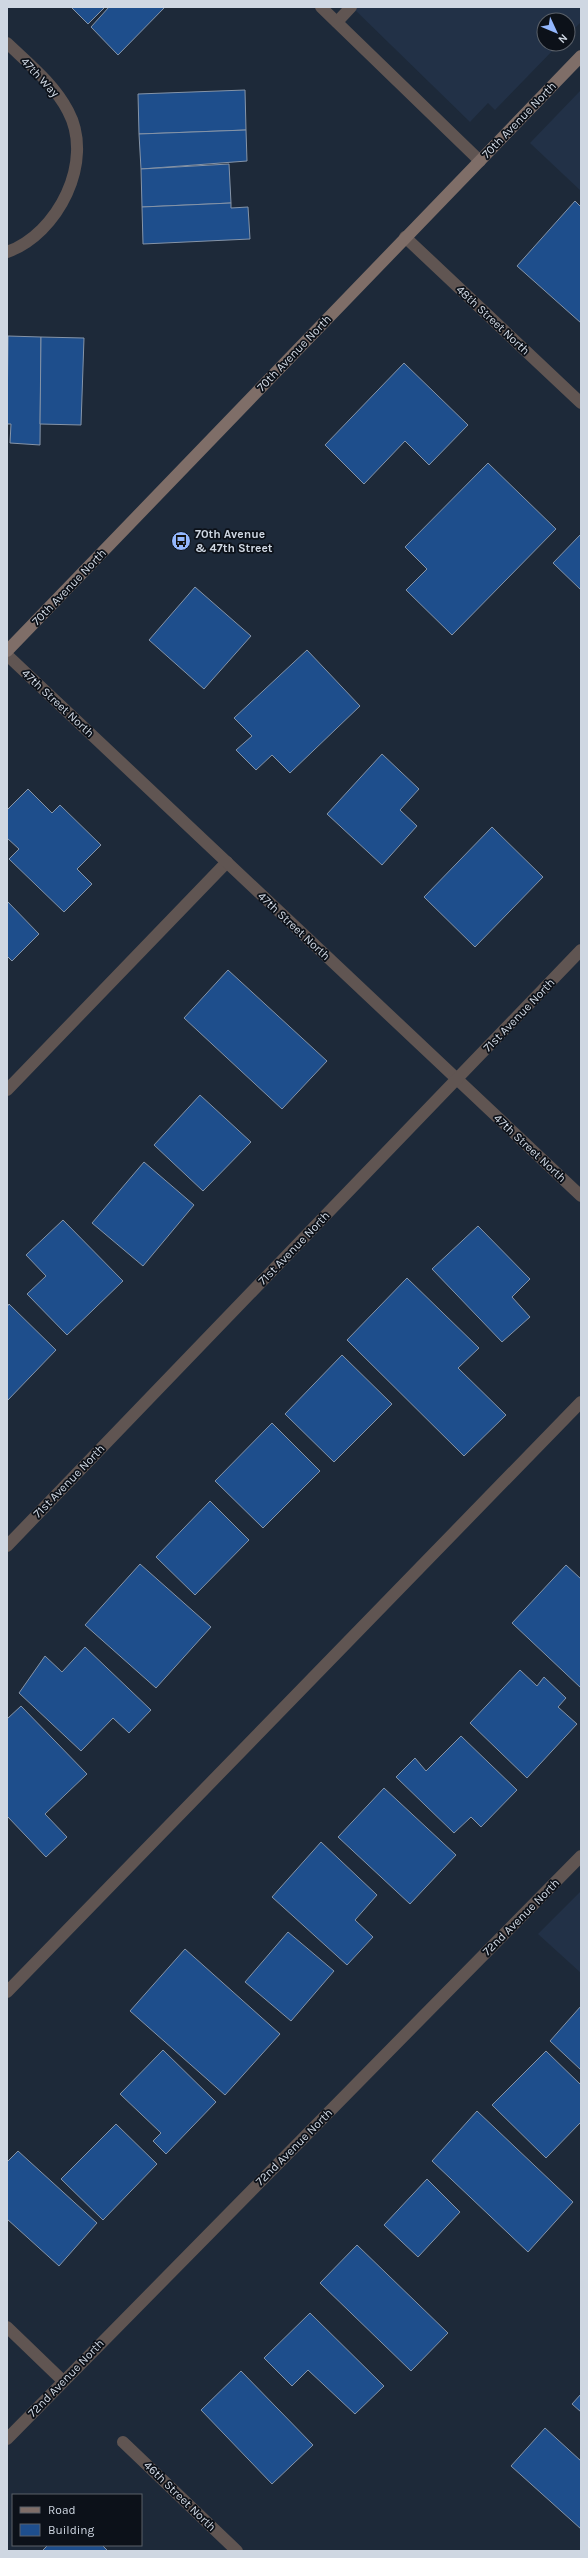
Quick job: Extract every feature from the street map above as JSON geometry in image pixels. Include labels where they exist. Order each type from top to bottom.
[{"type":"street","points":[[321,7],[480,161]]},
{"type":"street","points":[[337,22],[351,7]]},
{"type":"street","name":"47th Way","points":[[7,43],[54,88],[69,112],[76,141],[76,172],[61,203],[43,228],[16,249],[7,252]]},
{"type":"street","name":"70th Avenue North","points":[[7,651],[581,56]]},
{"type":"street","name":"48th Street North","points":[[405,237],[581,403]]},
{"type":"street","name":"47th Street North","points":[[7,655],[581,1196]]},
{"type":"street","points":[[7,1090],[227,862]]},
{"type":"street","name":"71st Avenue North","points":[[7,1546],[581,950]]},
{"type":"street","points":[[7,1992],[581,1402]]},
{"type":"street","name":"72nd Avenue North","points":[[7,2439],[581,1856]]},
{"type":"street","points":[[7,2327],[63,2381]]},
{"type":"street","name":"46th Street North","points":[[123,2442],[237,2551]]},
{"type":"shaded area","points":[[352,7],[581,7],[581,22],[576,27],[576,12],[536,12],[536,52],[551,52],[495,110],[488,103],[470,122]]},
{"type":"shaded area","points":[[581,90],[581,191],[530,143]]},
{"type":"shaded area","points":[[581,1891],[581,1973],[538,1934]]},
{"type":"building","points":[[71,7],[105,7],[88,24]]},
{"type":"building","points":[[109,7],[165,7],[118,55],[91,27]]},
{"type":"building","points":[[245,90],[246,130],[139,134],[138,94]]},
{"type":"building","points":[[246,130],[247,161],[141,169],[139,134]]},
{"type":"building","points":[[229,164],[231,203],[142,207],[141,169]]},
{"type":"building","points":[[575,201],[581,207],[581,323],[517,266]]},
{"type":"building","points":[[231,203],[231,208],[248,207],[250,239],[143,244],[142,207]]},
{"type":"building","points":[[8,336],[41,337],[40,445],[10,443],[11,424],[7,424]]},
{"type":"building","points":[[41,337],[84,338],[81,425],[40,424]]},
{"type":"building","points":[[404,363],[468,425],[429,465],[405,441],[364,484],[325,445]]},
{"type":"building","points":[[488,463],[556,529],[452,635],[406,590],[427,569],[405,547]]},
{"type":"building","points":[[581,534],[581,590],[553,563]]},
{"type":"building","points":[[195,587],[251,636],[204,689],[149,640]]},
{"type":"building","points":[[307,650],[360,706],[290,773],[272,755],[256,770],[236,750],[252,736],[234,718]]},
{"type":"building","points":[[382,754],[419,789],[400,810],[417,826],[382,865],[327,814]]},
{"type":"building","points":[[28,789],[52,813],[60,805],[101,845],[77,869],[92,884],[64,912],[9,859],[19,849],[7,838],[7,810]]},
{"type":"building","points":[[492,827],[543,877],[475,947],[424,897]]},
{"type":"building","points":[[7,901],[39,934],[12,961],[7,956]]},
{"type":"building","points":[[228,970],[327,1061],[282,1109],[184,1018]]},
{"type":"building","points":[[200,1095],[251,1142],[203,1191],[154,1145]]},
{"type":"building","points":[[144,1162],[194,1205],[143,1266],[92,1223]]},
{"type":"building","points":[[63,1220],[123,1281],[67,1335],[27,1294],[46,1276],[26,1255]]},
{"type":"building","points":[[478,1226],[530,1279],[512,1297],[530,1317],[502,1342],[432,1269]]},
{"type":"building","points":[[407,1278],[479,1348],[458,1368],[506,1415],[464,1456],[347,1340]]},
{"type":"building","points":[[9,1304],[56,1350],[7,1401],[7,1307]]},
{"type":"building","points":[[342,1355],[392,1404],[334,1462],[285,1414]]},
{"type":"building","points":[[272,1423],[320,1471],[263,1528],[215,1481]]},
{"type":"building","points":[[210,1501],[249,1540],[195,1595],[156,1557]]},
{"type":"building","points":[[140,1564],[211,1627],[156,1688],[85,1625]]},
{"type":"building","points":[[566,1565],[581,1579],[581,1688],[512,1623]]},
{"type":"building","points":[[85,1647],[151,1710],[129,1733],[113,1718],[81,1751],[19,1693],[45,1656],[62,1672]]},
{"type":"building","points":[[520,1670],[537,1686],[544,1677],[566,1698],[558,1707],[577,1724],[527,1778],[470,1723]]},
{"type":"building","points":[[21,1706],[87,1774],[45,1814],[67,1837],[46,1857],[7,1816],[7,1719]]},
{"type":"building","points":[[461,1736],[517,1790],[481,1827],[471,1817],[454,1833],[396,1777],[415,1758],[426,1771]]},
{"type":"building","points":[[384,1788],[456,1855],[410,1904],[338,1837]]},
{"type":"building","points":[[321,1842],[377,1895],[355,1920],[373,1937],[347,1965],[272,1897]]},
{"type":"building","points":[[288,1932],[334,1971],[291,2021],[245,1982]]},
{"type":"building","points":[[185,1949],[280,2034],[225,2095],[130,2011]]},
{"type":"building","points":[[581,2006],[581,2070],[550,2041]]},
{"type":"building","points":[[163,2050],[216,2102],[166,2154],[153,2141],[161,2133],[120,2094]]},
{"type":"building","points":[[546,2051],[581,2085],[581,2122],[546,2158],[492,2105]]},
{"type":"building","points":[[477,2111],[573,2202],[528,2252],[432,2161]]},
{"type":"building","points":[[116,2124],[157,2164],[103,2220],[61,2179]]},
{"type":"building","points":[[18,2151],[97,2223],[59,2266],[7,2219],[7,2162]]},
{"type":"building","points":[[427,2179],[460,2212],[418,2257],[384,2225]]},
{"type":"building","points":[[357,2245],[448,2333],[411,2371],[320,2283]]},
{"type":"building","points":[[310,2313],[384,2386],[355,2414],[308,2370],[292,2386],[264,2358]]},
{"type":"building","points":[[241,2371],[313,2445],[272,2484],[201,2410]]},
{"type":"building","points":[[581,2394],[581,2412],[572,2404]]},
{"type":"building","points":[[545,2428],[581,2461],[581,2529],[511,2466]]},
{"type":"building","points":[[47,2546],[103,2546],[108,2551],[42,2551]]},
{"type":"place","name":"70th Avenue & 47th Street","points":[[181,541]]}]
